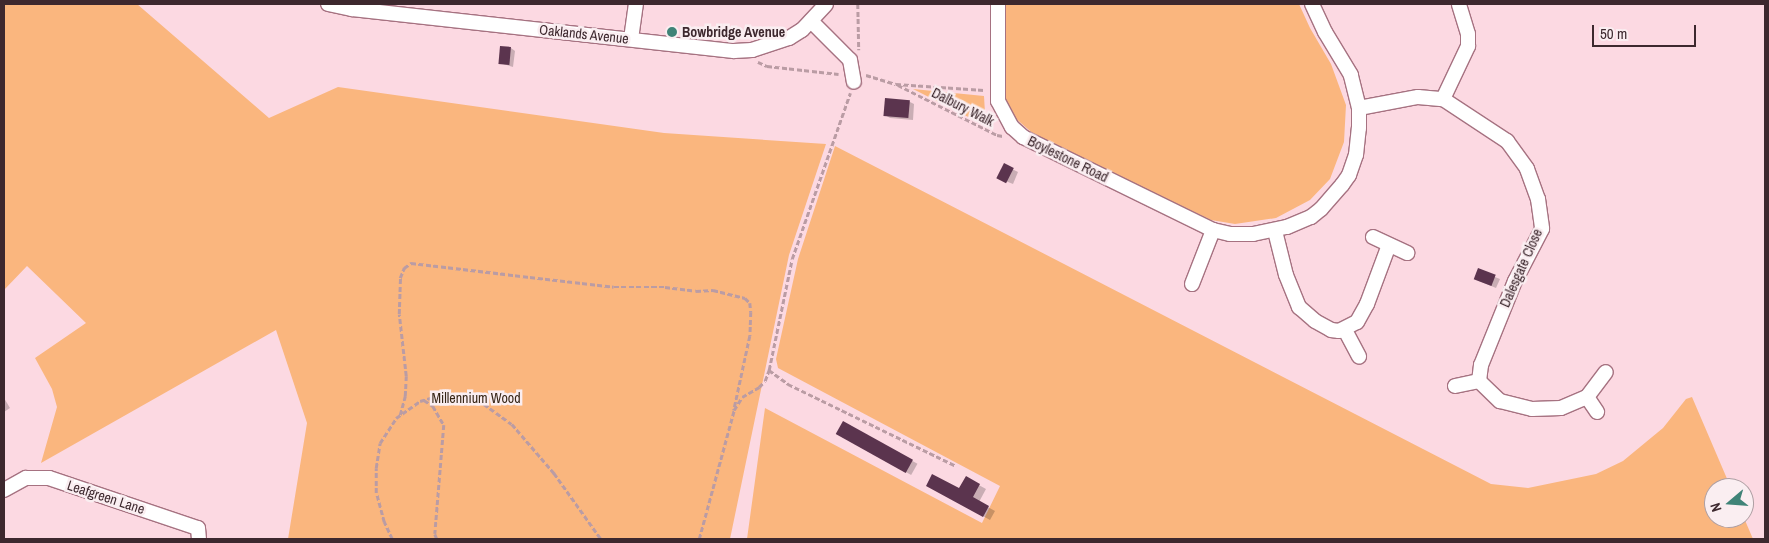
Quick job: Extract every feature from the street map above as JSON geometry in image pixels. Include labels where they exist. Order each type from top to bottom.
[{"type":"street","name":"Oaklands Avenue","points":[[328,4],[352,9],[734,51],[773,45],[802,30],[826,4]]},
{"type":"street","points":[[631,40],[636,4]]},
{"type":"street","name":"Boylestone Road","points":[[998,4],[998,101],[1012,127],[1023,137],[1213,230],[1230,234],[1274,231],[1312,217],[1349,175],[1356,155],[1360,128],[1359,108],[1351,75],[1325,32],[1312,4]]},
{"type":"street","points":[[1443,99],[1468,46],[1468,34],[1459,4]]},
{"type":"street","points":[[811,22],[850,60],[854,78]]},
{"type":"street","name":"Dalesgate Close","points":[[1359,108],[1418,97],[1443,99],[1507,141],[1527,169],[1538,199],[1542,229],[1515,281],[1481,365],[1479,381]]},
{"type":"street","points":[[1192,284],[1213,230]]},
{"type":"street","points":[[1274,231],[1286,276],[1299,307],[1315,321],[1331,330],[1345,330],[1357,322],[1367,304],[1389,245]]},
{"type":"street","points":[[1373,237],[1408,253]]},
{"type":"street","points":[[1345,330],[1359,356]]},
{"type":"street","points":[[1455,386],[1479,381],[1500,401],[1532,409],[1561,408],[1587,397],[1606,372]]},
{"type":"street","points":[[1587,397],[1598,412]]},
{"type":"street","name":"Leafgreen Lane","points":[[4,490],[26,478],[49,478],[198,528],[198,539]]},
{"type":"path","points":[[858,4],[860,54]]},
{"type":"path","points":[[734,51],[767,66],[846,75],[854,78]]},
{"type":"path","points":[[734,410],[742,397],[760,387],[769,370],[792,259],[854,78],[860,74],[896,84],[986,90],[997,88]]},
{"type":"path","name":"Dalbury Walk","points":[[896,84],[997,135],[1023,137]]},
{"type":"path","points":[[392,539],[384,522],[376,493],[376,468],[380,442],[400,415],[406,396],[406,376],[399,314],[400,278],[404,268],[411,263],[614,287],[665,287],[696,292],[713,290],[746,298],[750,304],[751,312],[750,336],[734,410],[699,539]]},
{"type":"path","points":[[769,370],[788,384],[956,466]]},
{"type":"path","points":[[400,415],[424,400],[441,395],[464,397],[484,404],[512,424],[554,473],[601,539]]},
{"type":"path","points":[[424,400],[434,406],[444,425],[435,534],[437,539]]},
{"type":"green space","name":"Millennium Wood","points":[[4,4],[137,4],[269,118],[338,87],[664,133],[826,144],[789,255],[730,539],[288,539],[307,423],[276,330],[41,463],[57,407],[52,389],[35,358],[86,323],[27,266],[4,290]]},
{"type":"green space","points":[[1006,4],[1299,4],[1310,28],[1331,64],[1346,105],[1344,142],[1330,179],[1310,200],[1276,218],[1235,224],[1211,220],[1037,137],[1015,118],[1005,100]]},
{"type":"green space","points":[[913,89],[984,96],[985,113],[992,129]]},
{"type":"green space","points":[[835,146],[1491,484],[1528,488],[1596,474],[1623,461],[1663,428],[1686,399],[1692,397],[1727,478],[1704,478],[1704,528],[1748,528],[1753,539],[747,539],[765,408],[982,523],[1000,486],[778,368],[776,359],[798,259]]},
{"type":"building","points":[[500,46],[511,47],[509,65],[498,64]]},
{"type":"building","points":[[885,98],[910,100],[908,118],[883,116]]},
{"type":"building","points":[[1004,163],[1014,168],[1006,183],[996,178]]},
{"type":"building","points":[[1478,268],[1496,275],[1491,286],[1474,279]]},
{"type":"building","points":[[843,421],[913,460],[906,473],[836,434]]},
{"type":"building","points":[[932,474],[959,488],[966,476],[980,484],[973,497],[989,506],[983,517],[926,486]]},
{"type":"place","name":"Bowbridge Avenue","points":[[672,32]]}]
